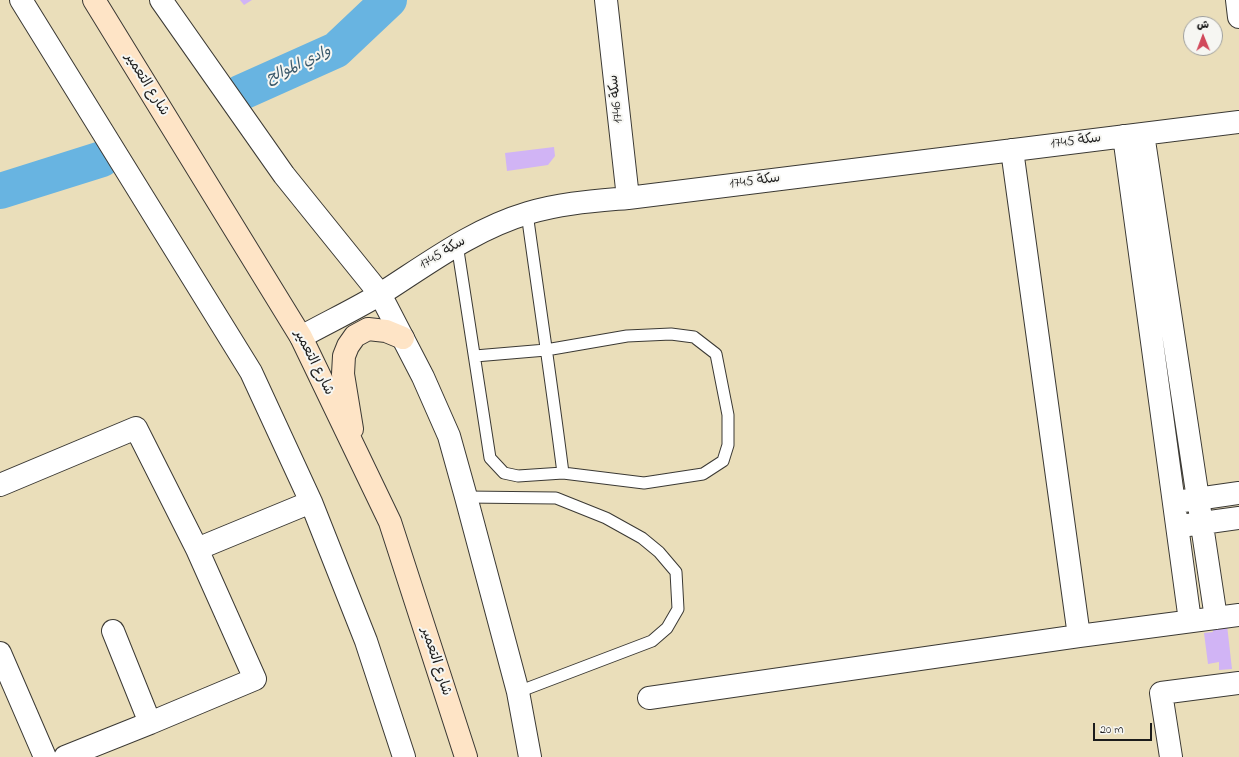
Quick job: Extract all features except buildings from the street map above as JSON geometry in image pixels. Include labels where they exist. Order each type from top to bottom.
[{"type":"main road","name":"شارع التعمير","points":[[94,0],[301,337],[390,522],[466,757]]},
{"type":"main road","points":[[355,450],[349,403],[343,374],[344,356],[348,346],[355,336],[368,330],[386,331],[403,338]]},
{"type":"street","points":[[20,0],[251,372],[311,502],[366,641],[402,756]]},
{"type":"street","points":[[161,0],[284,175],[380,294],[424,377],[449,436],[518,692],[530,757]]},
{"type":"street","name":"سكة 1746","points":[[606,0],[628,198]]},
{"type":"street","points":[[1236,0],[1239,17]]},
{"type":"street","name":"سكة 1745","points":[[301,337],[380,294],[457,244],[482,231],[527,213],[555,205],[628,198],[1239,122]]},
{"type":"street","points":[[1133,135],[1198,499],[1216,618]]},
{"type":"street","points":[[1133,135],[1174,502],[1190,621]]},
{"type":"street","points":[[1012,150],[1079,636]]},
{"type":"street","points":[[0,485],[136,428],[197,549],[255,679],[65,757]]},
{"type":"street","points":[[1174,502],[1239,493]]},
{"type":"street","points":[[197,549],[311,502]]},
{"type":"street","points":[[1177,527],[1239,518]]},
{"type":"street","points":[[649,698],[1079,636],[1239,615]]},
{"type":"street","points":[[113,631],[150,723]]},
{"type":"street","points":[[0,653],[45,757]]},
{"type":"street","points":[[1171,757],[1161,693],[1239,683]]},
{"type":"lane","points":[[527,213],[563,473]]},
{"type":"lane","points":[[457,244],[474,356],[490,458],[504,473],[518,476],[563,473],[644,483],[703,474],[723,462],[728,445],[728,415],[716,354],[694,337],[671,334],[627,336],[546,350],[474,356]]},
{"type":"lane","points":[[466,498],[556,498],[606,518],[642,538],[659,552],[676,572],[678,609],[667,628],[652,641],[518,692]]},
{"type":"waterway","name":"وادي الموالح","points":[[240,93],[336,50],[389,0]]},
{"type":"waterway","name":"وادي الموالح","points":[[0,191],[102,159]]}]
